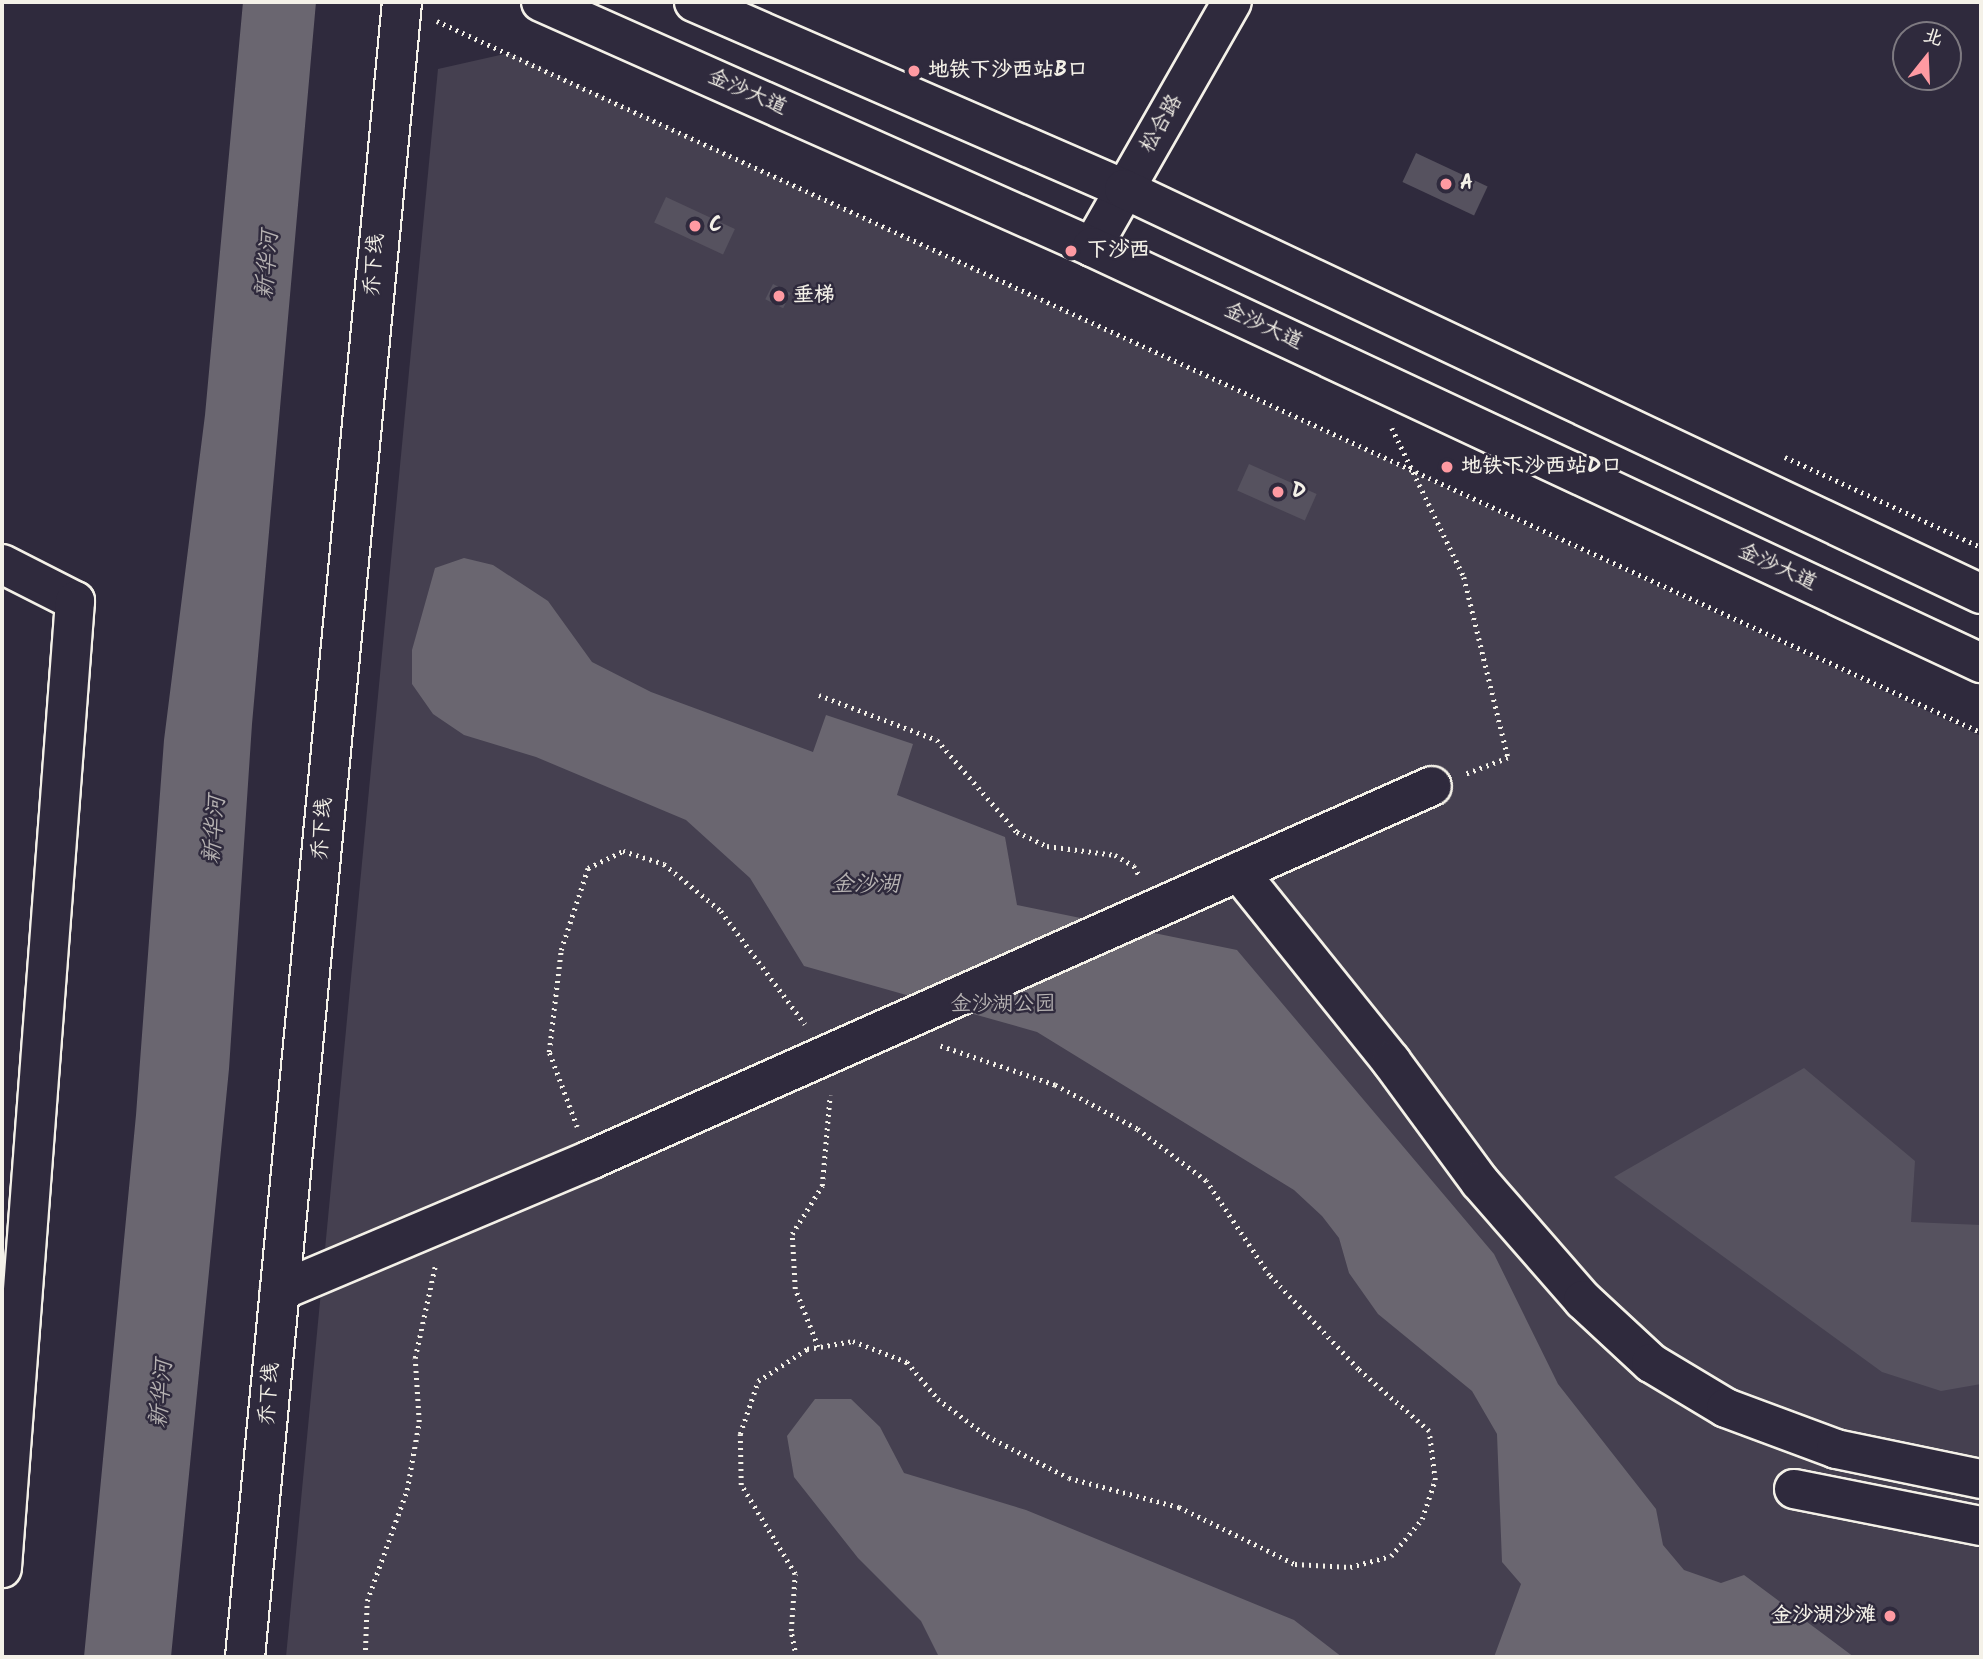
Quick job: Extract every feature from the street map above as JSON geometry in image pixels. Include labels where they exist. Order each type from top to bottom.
[{"type":"main road","name":"金沙大道","points":[[541,2],[1092,247],[1981,663]]},
{"type":"main road","points":[[694,2],[1124,189],[1981,594]]},
{"type":"main road","name":"松合路","points":[[1092,247],[1232,2]]},
{"type":"main road","name":"乔下线","points":[[245,1657],[401,3]]},
{"type":"main road","points":[[2,564],[75,601],[2,1568]]},
{"type":"main road","points":[[280,1291],[437,1227],[890,1029],[1144,911],[1432,786]]},
{"type":"main road","points":[[1239,872],[1391,1061],[1480,1182],[1583,1300],[1651,1363],[1726,1408],[1836,1449],[1981,1479]]},
{"type":"main road","points":[[1794,1489],[1981,1526]]},
{"type":"path","points":[[401,3],[1981,732]]},
{"type":"path","points":[[1372,379],[1408,468],[1464,577],[1508,758],[1432,786]]},
{"type":"path","points":[[819,695],[937,740],[1017,832],[1047,846],[1115,855],[1134,866],[1144,911]]},
{"type":"path","points":[[590,1160],[550,1052],[561,950],[588,868],[623,850],[664,864],[721,911],[829,1055],[831,1125],[822,1186],[792,1234],[795,1289],[818,1347]]},
{"type":"path","points":[[796,1657],[791,1631],[794,1574],[741,1485],[740,1434],[758,1381],[818,1347],[853,1341],[907,1362],[938,1399],[987,1436],[1069,1478],[1179,1507],[1295,1564],[1350,1567],[1391,1556],[1422,1519],[1434,1480],[1429,1431],[1358,1369],[1269,1275],[1206,1181],[1137,1129],[1055,1085],[890,1029]]},
{"type":"path","points":[[365,1657],[367,1601],[407,1490],[416,1436],[415,1358],[434,1282],[437,1227]]},
{"type":"green space","name":"金沙湖公园","points":[[509,53],[1981,736],[1981,1657],[286,1657],[438,69]]},
{"type":"water","name":"新华河","points":[[243,2],[316,2],[252,724],[229,1069],[171,1657],[84,1657],[136,1115],[164,740],[205,415]]},
{"type":"water","name":"金沙湖","points":[[464,558],[493,565],[548,601],[592,662],[651,692],[813,752],[826,715],[913,744],[897,795],[1005,837],[1017,905],[1237,950],[1494,1254],[1558,1384],[1656,1509],[1663,1545],[1684,1570],[1721,1583],[1744,1575],[1854,1657],[1494,1657],[1521,1584],[1502,1562],[1497,1434],[1472,1391],[1378,1314],[1349,1273],[1339,1238],[1322,1216],[1294,1190],[1037,1032],[804,966],[750,878],[686,820],[536,757],[464,735],[433,714],[412,684],[412,650],[435,568]]},
{"type":"water","points":[[815,1399],[851,1399],[880,1427],[904,1473],[1026,1510],[1294,1620],[1342,1657],[939,1657],[921,1621],[858,1558],[794,1477],[787,1436]]},
{"type":"building","name":"A","points":[[1416,153],[1488,186],[1474,215],[1402,182]]},
{"type":"building","name":"C","points":[[666,197],[735,229],[723,254],[654,222]]},
{"type":"building","name":"垂梯","points":[[773,284],[791,293],[783,308],[765,299]]},
{"type":"building","name":"D","points":[[1249,464],[1317,494],[1305,521],[1237,490]]},
{"type":"building","points":[[1804,1068],[1915,1161],[1911,1222],[1981,1225],[1981,1384],[1941,1391],[1882,1372],[1614,1177]]},
{"type":"place","name":"地铁下沙西站B口","points":[[914,71]]},
{"type":"place","name":"A","points":[[1446,184]]},
{"type":"place","name":"C","points":[[695,226]]},
{"type":"place","name":"下沙西","points":[[1071,251]]},
{"type":"place","name":"垂梯","points":[[779,296]]},
{"type":"place","name":"地铁下沙西站D口","points":[[1447,467]]},
{"type":"place","name":"D","points":[[1278,492]]},
{"type":"place","name":"金沙湖沙滩","points":[[1890,1616]]}]
